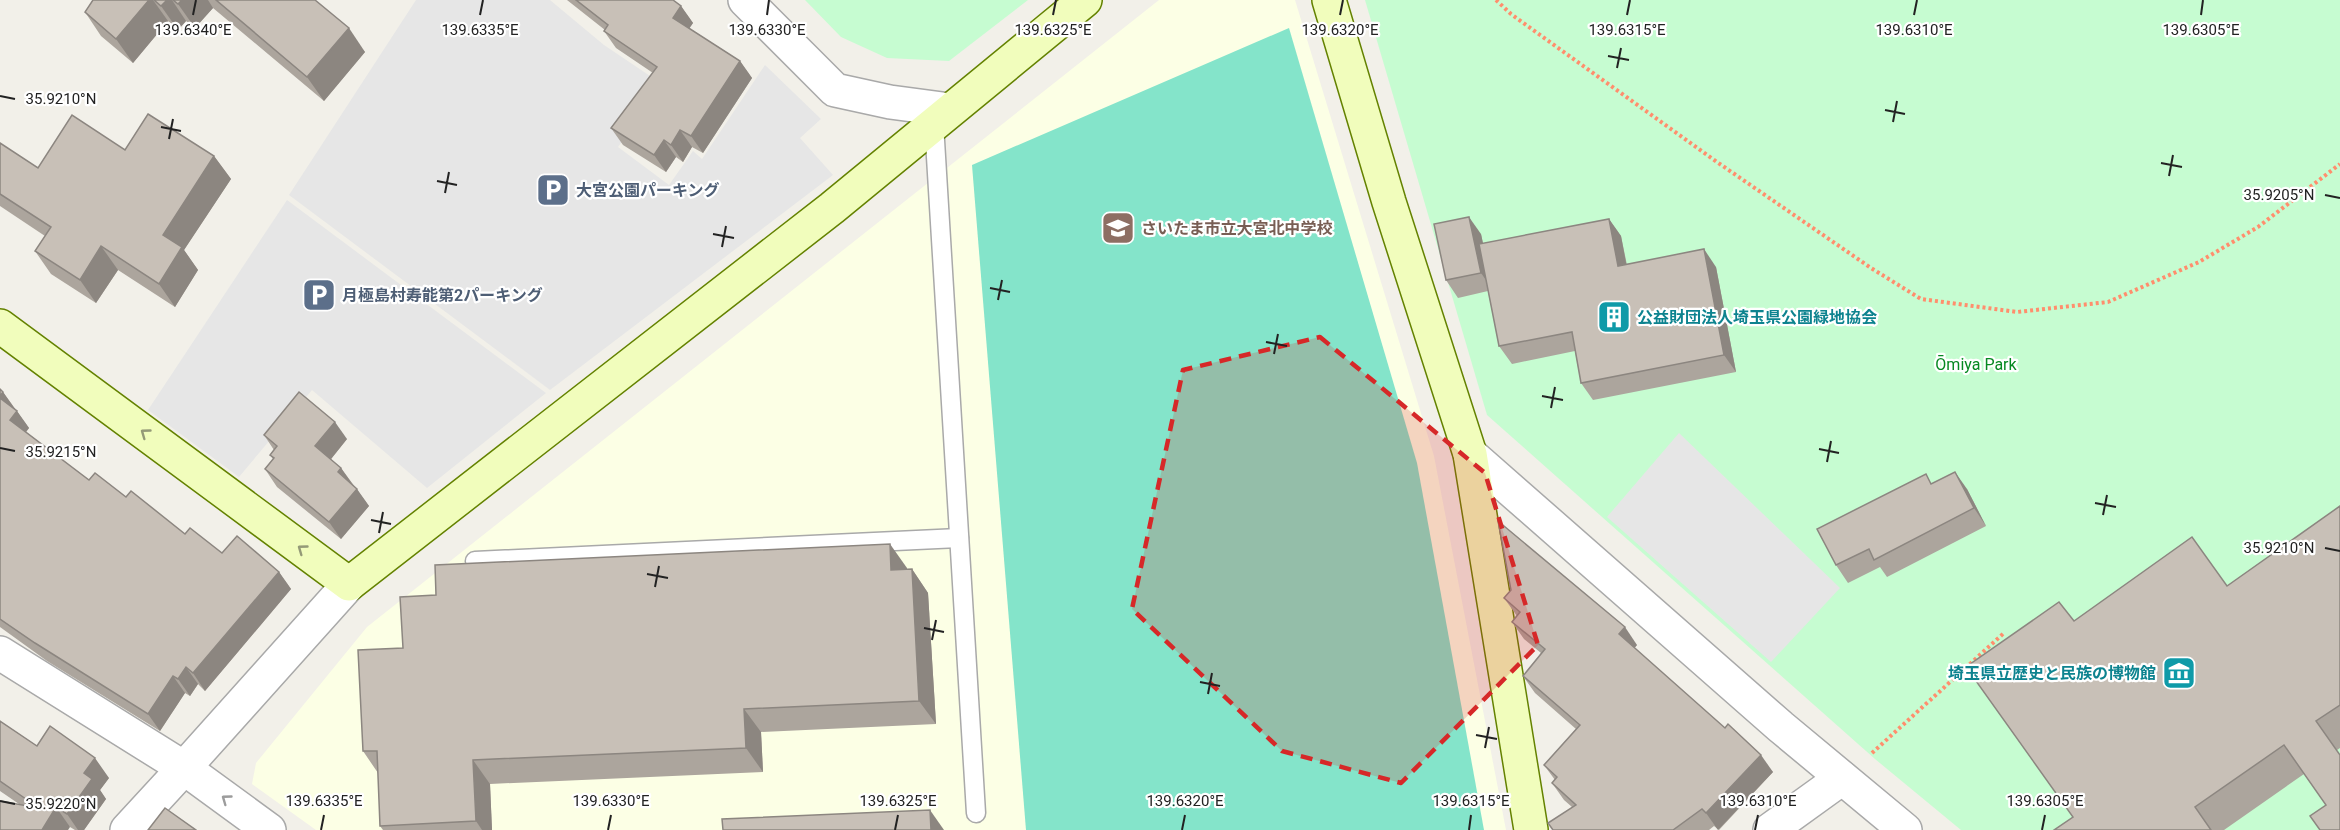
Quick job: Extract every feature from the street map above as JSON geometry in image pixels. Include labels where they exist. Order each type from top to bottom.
[{"type":"street","points":[[745,0],[835,90],[890,102],[942,117]]},
{"type":"street","points":[[127,830],[349,584],[832,208],[1085,0]]},
{"type":"street","points":[[1329,0],[1389,202],[1470,454],[1531,830]]},
{"type":"street","points":[[0,326],[349,584]]},
{"type":"street","points":[[1470,454],[1853,769],[1905,830]]},
{"type":"street","points":[[0,653],[184,768],[269,830]]},
{"type":"street","points":[[1770,830],[1853,769]]},
{"type":"lane","points":[[942,117],[959,538],[976,813]]},
{"type":"lane","points":[[475,561],[959,538]]},
{"type":"path","points":[[1496,0],[1511,14],[1717,162],[1871,268],[1921,299],[2017,312],[2108,302],[2199,262],[2258,227],[2340,164]]},
{"type":"path","points":[[1853,769],[2005,632]]},
{"type":"highlighted area","points":[[1320,337],[1485,473],[1538,645],[1401,783],[1282,751],[1132,609],[1183,370]]},
{"type":"shaded area","name":"大宮公園パーキング","points":[[416,0],[550,0],[604,45],[656,80],[655,96],[618,147],[669,185],[693,151],[702,159],[765,65],[821,119],[800,138],[833,175],[550,390],[289,195]]},
{"type":"shaded area","name":"さいたま市立大宮北中学校","points":[[1159,0],[1295,0],[1434,456],[1506,830],[316,830],[252,784],[256,763],[367,627]]},
{"type":"shaded area","name":"月極島村寿能第2パーキング","points":[[287,200],[546,393],[427,488],[312,390],[239,477],[148,410]]},
{"type":"shaded area","points":[[1679,433],[1840,588],[1771,662],[1607,517]]},
{"type":"green space","points":[[805,0],[1028,0],[949,61],[887,58],[841,37]]},
{"type":"green space","name":"Ōmiya Park","points":[[1365,0],[2340,0],[2340,830],[1961,830],[1875,759],[1487,415]]},
{"type":"green space","points":[[1289,28],[1417,463],[1484,830],[1026,830],[972,165]]},
{"type":"building","points":[[93,0],[149,0],[116,39],[85,12]]},
{"type":"building","points":[[154,0],[167,0],[161,6]]},
{"type":"building","points":[[216,0],[315,0],[349,28],[307,77]]},
{"type":"building","points":[[576,0],[673,0],[681,6],[673,18],[740,61],[691,136],[680,130],[671,145],[664,140],[654,155],[611,128],[657,67],[604,31],[608,25]]},
{"type":"building","points":[[148,114],[214,156],[163,235],[182,247],[159,284],[101,246],[80,280],[35,251],[51,227],[0,194],[0,143],[38,168],[72,115],[125,150]]},
{"type":"building","points":[[1469,217],[1481,273],[1446,280],[1434,224]]},
{"type":"building","name":"公益財団法人埼玉県公園緑地協会","points":[[1609,219],[1618,266],[1704,249],[1724,355],[1581,383],[1572,332],[1499,346],[1479,244]]},
{"type":"building","points":[[299,392],[335,422],[315,446],[341,468],[338,472],[357,489],[329,522],[265,469],[274,458],[270,455],[277,446],[264,435]]},
{"type":"building","points":[[0,398],[17,411],[10,420],[89,480],[95,473],[126,497],[131,491],[185,534],[190,528],[222,553],[237,536],[279,572],[193,673],[186,667],[178,679],[173,676],[148,714],[0,619]]},
{"type":"building","points":[[1955,472],[1974,508],[1874,560],[1869,549],[1836,565],[1817,529],[1926,474],[1931,484]]},
{"type":"building","name":"埼玉県立歴史と民族の博物館","points":[[2340,506],[2340,705],[2316,721],[2340,755],[2340,830],[2320,830],[2310,816],[2326,805],[2284,745],[2195,807],[2211,830],[2054,830],[2073,817],[1966,667],[2059,602],[2074,621],[2192,537],[2227,586]]},
{"type":"building","points":[[1498,521],[1625,627],[1619,634],[1725,728],[1728,724],[1761,755],[1706,813],[1702,809],[1673,830],[1553,830],[1548,823],[1576,805],[1552,783],[1557,777],[1544,765],[1580,725],[1523,676],[1545,649],[1512,622],[1520,612],[1504,598],[1511,590]]},
{"type":"building","points":[[890,544],[891,570],[912,569],[919,701],[744,709],[746,748],[473,760],[476,821],[380,826],[377,751],[363,751],[358,650],[403,648],[400,597],[436,595],[435,565]]},
{"type":"building","points":[[0,721],[37,746],[50,726],[95,758],[84,773],[92,779],[67,814],[56,807],[42,830],[0,830],[0,801],[39,808],[0,781]]},
{"type":"building","points":[[165,808],[196,830],[148,830]]},
{"type":"building","points":[[930,810],[931,830],[723,830],[722,819]]},
{"type":"place","name":"大宮公園パーキング","points":[[553,190]]},
{"type":"place","name":"さいたま市立大宮北中学校","points":[[1118,228]]},
{"type":"place","name":"月極島村寿能第2パーキング","points":[[319,295]]},
{"type":"place","name":"公益財団法人埼玉県公園緑地協会","points":[[1614,317]]},
{"type":"place","name":"埼玉県立歴史と民族の博物館","points":[[2179,673]]}]
